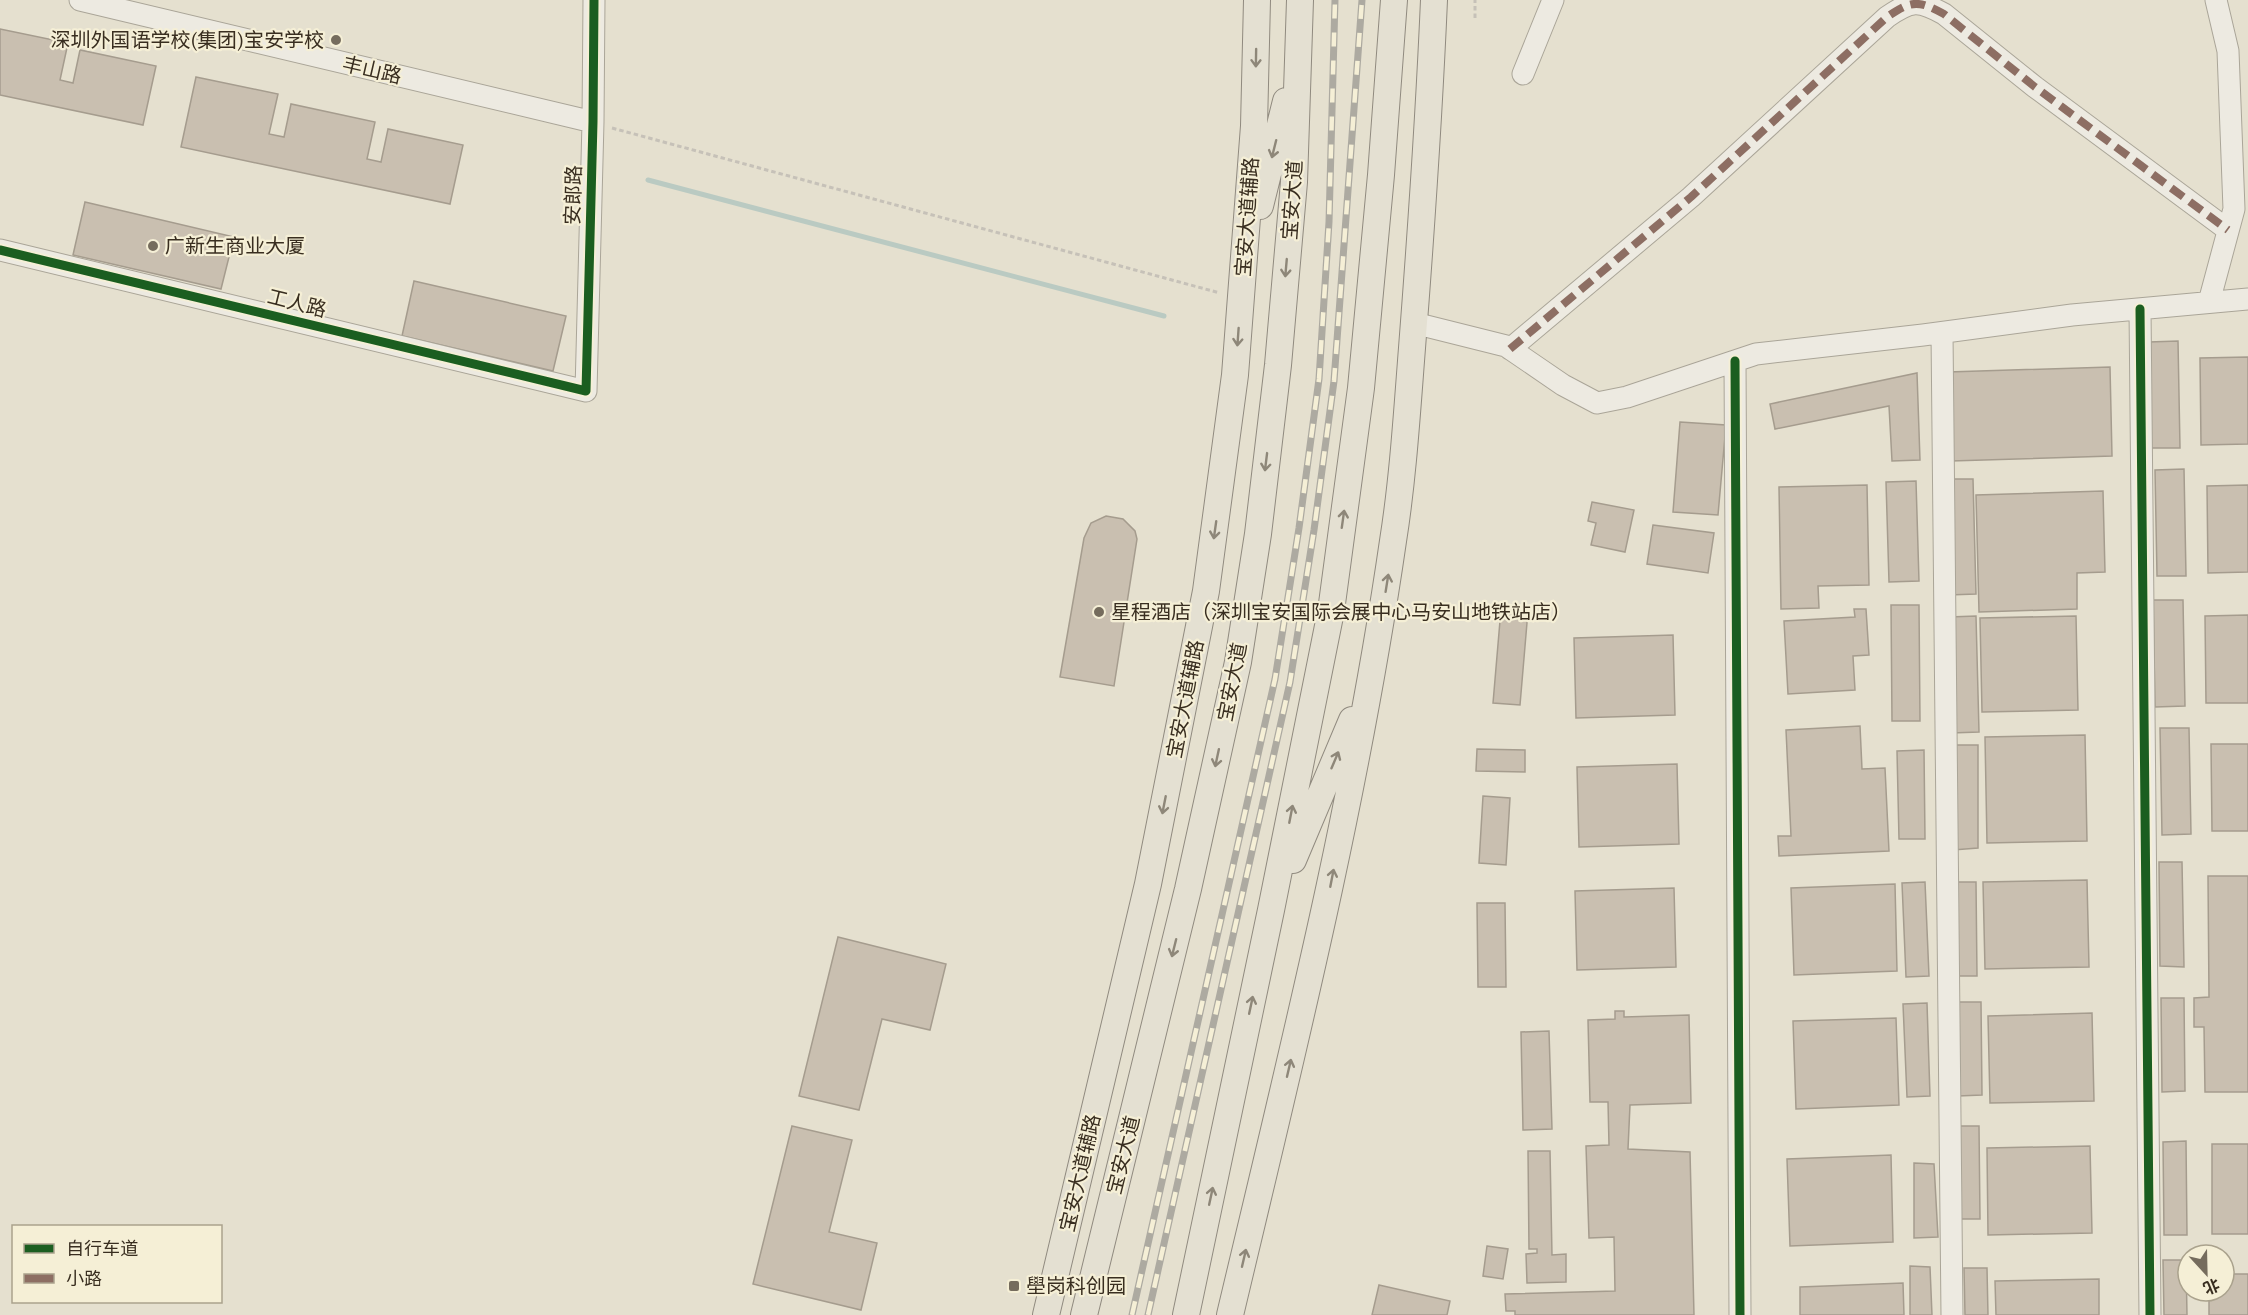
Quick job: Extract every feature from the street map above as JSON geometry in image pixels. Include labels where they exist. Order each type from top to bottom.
[{"type":"main road","name":"宝安大道辅路","points":[[1046,1315],[1148,884],[1206,591],[1235,375],[1236,286],[1254,126],[1257,0]]},
{"type":"main road","name":"宝安大道","points":[[1084,1315],[1188,889],[1238,662],[1278,365],[1294,182],[1300,0]]},
{"type":"main road","points":[[1186,1315],[1333,600],[1361,388],[1381,175],[1394,0]]},
{"type":"main road","points":[[1230,1315],[1321,933],[1373,671],[1394,537],[1426,163],[1434,0]]},
{"type":"main road","points":[[1236,286],[1299,52]]},
{"type":"main road","points":[[1271,910],[1373,671]]},
{"type":"street","name":"丰山路","points":[[80,0],[593,122]]},
{"type":"street","name":"安郎路","points":[[586,392],[594,0]]},
{"type":"street","points":[[1523,74],[1553,0]]},
{"type":"street","points":[[1510,349],[1691,197],[1887,17],[1907,3],[1918,0],[1930,4],[1944,14],[2035,87],[2228,230]]},
{"type":"street","points":[[2209,302],[2234,208],[2228,51],[2216,0]]},
{"type":"street","name":"工人路","points":[[0,250],[586,392]]},
{"type":"street","points":[[1414,323],[1506,346],[1563,385],[1597,403],[1627,397],[1756,354],[1942,333],[2072,315],[2248,299]]},
{"type":"street","points":[[2140,309],[2150,1315]]},
{"type":"street","points":[[1942,333],[1952,1315]]},
{"type":"street","points":[[1735,361],[1740,1315]]},
{"type":"path","points":[[1475,0],[1475,18]]},
{"type":"path","points":[[593,122],[1236,286]]},
{"type":"building","points":[[0,29],[68,43],[60,80],[73,83],[80,50],[156,66],[143,125],[0,95]]},
{"type":"building","points":[[196,77],[278,94],[269,134],[284,137],[291,104],[375,122],[367,159],[381,162],[388,129],[463,145],[450,204],[181,147]]},
{"type":"building","name":"广新生商业大厦","points":[[85,202],[234,237],[221,289],[73,255]]},
{"type":"building","points":[[414,281],[566,316],[553,371],[402,336]]},
{"type":"building","points":[[2178,341],[2180,448],[2151,448],[2149,342]]},
{"type":"building","points":[[2248,357],[2248,444],[2201,445],[2200,358]]},
{"type":"building","points":[[2110,367],[2112,456],[1951,461],[1948,372]]},
{"type":"building","points":[[1917,373],[1920,460],[1892,461],[1889,406],[1775,429],[1770,404]]},
{"type":"building","points":[[1680,422],[1726,425],[1718,515],[1673,512]]},
{"type":"building","points":[[2184,469],[2186,576],[2157,576],[2155,470]]},
{"type":"building","points":[[1945,479],[1973,479],[1976,594],[1948,595]]},
{"type":"building","points":[[1916,481],[1919,581],[1889,582],[1886,482]]},
{"type":"building","points":[[1867,485],[1869,585],[1818,586],[1819,608],[1781,609],[1779,487]]},
{"type":"building","points":[[2248,485],[2248,572],[2208,573],[2207,486]]},
{"type":"building","points":[[2103,491],[2105,572],[2077,573],[2077,609],[1979,612],[1976,495]]},
{"type":"building","points":[[1592,502],[1634,510],[1625,552],[1591,545],[1596,523],[1588,521]]},
{"type":"building","name":"星程酒店（深圳宝安国际会展中心马安山地铁站店）","points":[[1106,516],[1123,519],[1135,531],[1137,539],[1114,686],[1060,677],[1084,538],[1091,523]]},
{"type":"building","points":[[1653,525],[1714,533],[1708,573],[1647,564]]},
{"type":"building","points":[[2153,600],[2183,600],[2185,706],[2155,707]]},
{"type":"building","points":[[1891,605],[1919,605],[1920,721],[1892,721]]},
{"type":"building","points":[[1501,609],[1528,611],[1520,705],[1493,703]]},
{"type":"building","points":[[1854,609],[1866,609],[1869,655],[1853,656],[1855,690],[1788,694],[1784,621],[1855,617]]},
{"type":"building","points":[[2248,615],[2248,703],[2206,703],[2205,616]]},
{"type":"building","points":[[1976,616],[1979,732],[1951,733],[1949,617]]},
{"type":"building","points":[[2076,616],[2078,710],[1982,712],[1980,618]]},
{"type":"building","points":[[1673,635],[1675,715],[1576,718],[1574,638]]},
{"type":"building","points":[[1860,726],[1862,769],[1885,768],[1889,851],[1779,856],[1778,836],[1791,836],[1786,730]]},
{"type":"building","points":[[2160,728],[2189,728],[2191,834],[2162,835]]},
{"type":"building","points":[[2085,735],[2087,841],[1987,843],[1985,737]]},
{"type":"building","points":[[2211,744],[2248,744],[2248,831],[2212,831]]},
{"type":"building","points":[[1950,745],[1978,745],[1978,848],[1953,850]]},
{"type":"building","points":[[1477,749],[1525,750],[1525,772],[1476,771]]},
{"type":"building","points":[[1924,750],[1925,839],[1899,839],[1897,751]]},
{"type":"building","points":[[1677,764],[1679,844],[1579,847],[1577,767]]},
{"type":"building","points":[[1483,796],[1510,798],[1506,865],[1479,863]]},
{"type":"building","points":[[2159,862],[2182,862],[2184,967],[2160,966]]},
{"type":"building","points":[[2208,876],[2248,876],[2248,1092],[2205,1092],[2204,1027],[2194,1027],[2194,998],[2209,997]]},
{"type":"building","points":[[2087,880],[2089,967],[1985,969],[1983,882]]},
{"type":"building","points":[[1925,882],[1929,976],[1906,977],[1902,883]]},
{"type":"building","points":[[1953,882],[1976,882],[1977,976],[1954,976]]},
{"type":"building","points":[[1895,884],[1897,971],[1794,975],[1791,888]]},
{"type":"building","points":[[1674,888],[1676,967],[1577,970],[1575,891]]},
{"type":"building","points":[[1477,903],[1505,903],[1506,987],[1478,987]]},
{"type":"building","points":[[838,937],[946,964],[930,1030],[882,1019],[859,1110],[799,1096]]},
{"type":"building","points":[[2161,998],[2184,998],[2185,1091],[2162,1092]]},
{"type":"building","points":[[1957,1002],[1981,1002],[1982,1095],[1958,1096]]},
{"type":"building","points":[[1927,1003],[1930,1096],[1907,1097],[1903,1004]]},
{"type":"building","points":[[1615,1011],[1624,1011],[1624,1017],[1689,1015],[1691,1103],[1630,1105],[1628,1149],[1690,1152],[1694,1315],[1515,1315],[1515,1311],[1506,1311],[1505,1294],[1615,1291],[1614,1237],[1589,1238],[1586,1146],[1609,1145],[1608,1102],[1590,1102],[1588,1020],[1615,1019]]},
{"type":"building","points":[[2092,1013],[2094,1101],[1990,1103],[1988,1016]]},
{"type":"building","points":[[1896,1018],[1899,1105],[1796,1109],[1793,1021]]},
{"type":"building","points":[[1549,1031],[1552,1129],[1523,1130],[1521,1032]]},
{"type":"building","points":[[792,1126],[852,1140],[829,1232],[877,1243],[861,1310],[753,1284]]},
{"type":"building","points":[[1956,1126],[1979,1126],[1980,1219],[1957,1219]]},
{"type":"building","points":[[2186,1141],[2187,1235],[2164,1235],[2163,1142]]},
{"type":"building","points":[[2212,1144],[2248,1144],[2248,1234],[2212,1234]]},
{"type":"building","points":[[2090,1146],[2092,1233],[1988,1235],[1987,1148]]},
{"type":"building","points":[[1528,1151],[1550,1151],[1552,1255],[1566,1254],[1566,1282],[1527,1283],[1526,1254],[1537,1253],[1537,1249],[1529,1249]]},
{"type":"building","points":[[1891,1155],[1893,1242],[1790,1246],[1787,1159]]},
{"type":"building","points":[[1914,1163],[1934,1164],[1938,1237],[1914,1238]]},
{"type":"building","points":[[1487,1246],[1508,1249],[1503,1279],[1483,1276]]},
{"type":"building","points":[[2163,1260],[2176,1260],[2176,1303],[2187,1303],[2187,1315],[2164,1315]]},
{"type":"building","points":[[1910,1266],[1930,1267],[1932,1315],[1910,1315]]},
{"type":"building","points":[[1964,1268],[1987,1268],[1988,1315],[1965,1315]]},
{"type":"building","points":[[2236,1274],[2248,1274],[2248,1315],[2209,1315],[2209,1303],[2236,1303]]},
{"type":"building","points":[[2099,1279],[2099,1315],[1996,1315],[1995,1281]]},
{"type":"building","points":[[1903,1283],[1904,1315],[1800,1315],[1800,1287]]},
{"type":"building","points":[[1379,1285],[1450,1301],[1447,1315],[1372,1315]]},
{"type":"waterway","points":[[648,180],[1164,316]]},
{"type":"railway","points":[[1132,1315],[1275,679],[1299,528],[1319,379],[1329,222],[1335,0]]},
{"type":"railway","points":[[1148,1315],[1290,682],[1334,381],[1362,0]]},
{"type":"marked path","points":[[1510,349],[1691,197],[1887,17],[1903,7],[1915,4],[1928,6],[1944,14],[2035,87],[2228,230]]},
{"type":"cycle path","points":[[0,250],[586,391],[594,0]]},
{"type":"cycle path","points":[[2140,309],[2150,1315]]},
{"type":"cycle path","points":[[1735,361],[1740,1315]]},
{"type":"place","name":"深圳外国语学校(集团)宝安学校","points":[[336,40]]},
{"type":"place","name":"广新生商业大厦","points":[[153,246]]},
{"type":"place","name":"星程酒店（深圳宝安国际会展中心马安山地铁站店）","points":[[1099,612]]},
{"type":"place","name":"壆岗科创园","points":[[1014,1286]]}]
